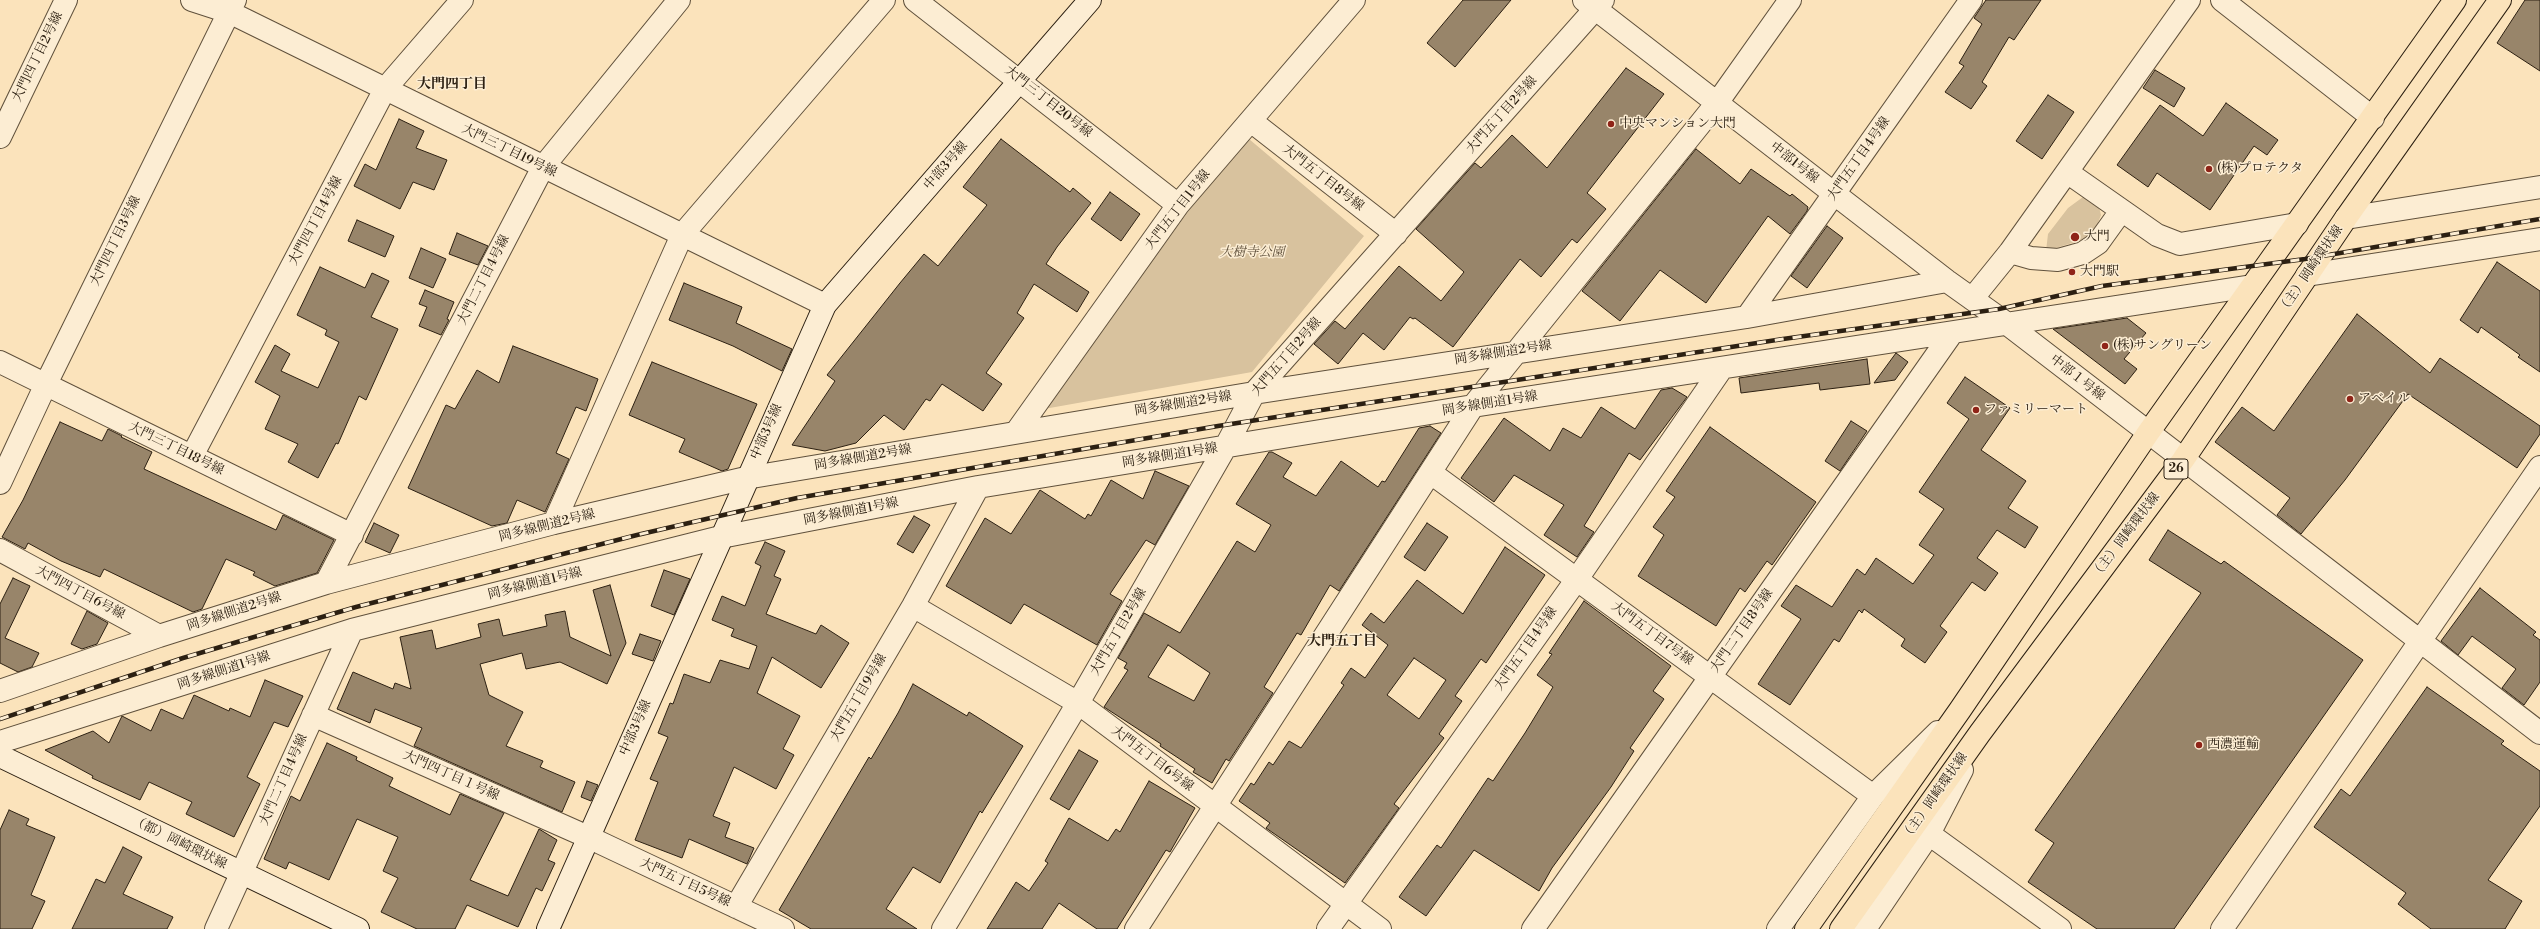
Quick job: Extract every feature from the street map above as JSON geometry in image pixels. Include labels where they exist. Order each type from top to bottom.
[{"type":"main road","points":[[1806,929],[1960,710],[2148,433],[2456,0]]},
{"type":"main road","name":"（主）岡崎環状線","points":[[1841,929],[1980,733],[2183,460],[2346,218],[2500,0]]},
{"type":"street","name":"大門四丁目2号線","points":[[0,137],[66,0]]},
{"type":"street","name":"大門三丁目19号線","points":[[192,0],[232,6],[385,89],[825,305]]},
{"type":"street","name":"大門四丁目4号線","points":[[192,456],[385,89],[462,0]]},
{"type":"street","name":"大門二丁目4号線","points":[[326,583],[543,167],[679,0]]},
{"type":"street","points":[[554,523],[682,235],[884,0]]},
{"type":"street","name":"大門三丁目20号線","points":[[915,0],[1021,80],[1178,205]]},
{"type":"street","name":"中部3号線","points":[[548,929],[722,537],[746,478],[825,305],[1090,0]]},
{"type":"street","name":"大門五丁目1号線","points":[[1017,431],[1178,205],[1354,0]]},
{"type":"street","points":[[1136,929],[1473,406],[1717,103],[1790,0]]},
{"type":"street","name":"大門五丁目4号線","points":[[1747,318],[1971,0]]},
{"type":"street","points":[[1972,299],[2010,252],[2189,0]]},
{"type":"street","points":[[2222,0],[2373,118]]},
{"type":"street","name":"中部1号線","points":[[1594,3],[1717,103],[1947,281],[2006,323]]},
{"type":"street","name":"大門五丁目2号線","points":[[944,929],[1078,703],[1226,446],[1254,393],[1396,234],[1594,3]]},
{"type":"street","name":"大門四丁目3号線","points":[[0,483],[46,384],[232,6]]},
{"type":"street","name":"大門五丁目8号線","points":[[1250,121],[1396,234]]},
{"type":"street","points":[[2067,172],[2157,235],[2180,244],[2297,224]]},
{"type":"street","points":[[2346,218],[2540,187]]},
{"type":"street","points":[[2010,252],[2031,258],[2058,260],[2083,253],[2098,243],[2121,211]]},
{"type":"street","points":[[2307,275],[2540,239]]},
{"type":"street","name":"岡多線側道2号線","points":[[0,690],[159,636],[326,583],[554,523],[746,478],[1017,431],[1254,393],[1517,351],[1747,318],[1947,281]]},
{"type":"street","name":"岡多線側道1号線","points":[[0,742],[352,630],[722,537],[978,487],[1226,446],[1473,406],[2252,286]]},
{"type":"street","name":"中部１号線","points":[[2006,323],[2540,733]]},
{"type":"street","name":"大門二丁目8号線","points":[[1533,929],[1952,333]]},
{"type":"street","name":"大門三丁目18号線","points":[[0,362],[352,535]]},
{"type":"street","name":"大門五丁目4号線","points":[[1328,929],[1576,578],[1722,368]]},
{"type":"street","points":[[2222,929],[2540,467]]},
{"type":"street","name":"大門五丁目7号線","points":[[1431,473],[1873,796]]},
{"type":"street","name":"大門五丁目9号線","points":[[736,907],[913,606],[978,487]]},
{"type":"street","name":"大門四丁目6号線","points":[[0,550],[159,636]]},
{"type":"street","name":"大門五丁目6号線","points":[[913,606],[1078,703],[1380,929]]},
{"type":"street","name":"大門二丁目4号線","points":[[216,929],[352,630]]},
{"type":"street","points":[[1778,929],[1873,796],[1960,710]]},
{"type":"street","name":"大門四丁目１号線","points":[[313,715],[588,837]]},
{"type":"street","points":[[1865,929],[1929,834],[1980,733]]},
{"type":"street","name":"（都）岡崎環状線","points":[[0,756],[358,929]]},
{"type":"street","points":[[1929,834],[2060,929]]},
{"type":"street","name":"大門五丁目5号線","points":[[588,837],[783,929]]},
{"type":"green space","name":"大樹寺公園","points":[[1249,139],[1364,236],[1252,372],[1044,409],[1193,205]]},
{"type":"green space","points":[[2083,197],[2094,202],[2099,207],[2101,215],[2095,231],[2088,238],[2046,251],[2048,234],[2068,208]]},
{"type":"building","points":[[1463,0],[1511,0],[1455,67],[1427,43]]},
{"type":"building","points":[[1986,0],[2041,0],[2014,40],[2009,37],[1982,82],[1987,86],[1971,109],[1945,92],[1964,66],[1959,63],[1982,24],[1974,18]]},
{"type":"building","points":[[2525,0],[2540,0],[2540,71],[2497,43]]},
{"type":"building","points":[[1626,68],[1664,94],[1587,193],[1606,209],[1577,243],[1572,239],[1541,277],[1520,259],[1453,347],[1415,318],[1413,319],[1410,317],[1384,350],[1363,333],[1338,364],[1314,344],[1335,321],[1345,329],[1399,266],[1441,301],[1464,272],[1416,229],[1475,163],[1481,168],[1512,135],[1547,168]]},
{"type":"building","points":[[2155,70],[2185,88],[2174,107],[2143,88]]},
{"type":"building","points":[[2048,95],[2074,112],[2042,159],[2016,141]]},
{"type":"building","points":[[2226,103],[2278,140],[2267,155],[2254,146],[2210,210],[2157,173],[2148,187],[2117,165],[2160,105],[2203,136]]},
{"type":"building","points":[[399,119],[424,131],[416,148],[447,160],[434,190],[413,182],[400,209],[354,186],[365,164],[376,170]]},
{"type":"building","points":[[1001,139],[1070,192],[1073,188],[1091,203],[1057,247],[1046,264],[1089,292],[1077,312],[1034,284],[1017,313],[1024,318],[986,373],[1002,384],[983,411],[942,384],[930,401],[926,399],[904,430],[884,415],[856,443],[825,451],[792,445],[835,381],[827,375],[900,283],[924,254],[938,266],[987,205],[963,187]]},
{"type":"building","points":[[1696,149],[1740,184],[1751,169],[1790,196],[1792,194],[1808,207],[1807,211],[1790,234],[1768,216],[1706,303],[1660,270],[1620,321],[1582,291]]},
{"type":"building","points":[[1110,192],[1140,214],[1121,241],[1091,219]]},
{"type":"building","points":[[357,220],[394,236],[385,257],[348,241]]},
{"type":"building","points":[[1827,226],[1843,238],[1807,288],[1791,276]]},
{"type":"building","points":[[457,233],[488,246],[478,265],[449,254]]},
{"type":"building","points":[[421,248],[446,259],[433,288],[409,278]]},
{"type":"building","points":[[2497,262],[2540,291],[2540,372],[2518,357],[2520,355],[2481,327],[2478,333],[2460,320]]},
{"type":"building","points":[[320,267],[365,288],[372,273],[389,281],[371,317],[398,329],[366,400],[359,396],[338,444],[336,443],[318,478],[288,462],[298,444],[265,429],[280,396],[255,382],[275,345],[290,354],[281,371],[318,388],[339,342],[325,335],[327,330],[297,315]]},
{"type":"building","points":[[684,283],[742,307],[736,323],[792,349],[782,371],[733,346],[669,320]]},
{"type":"building","points":[[425,290],[454,302],[447,319],[449,320],[441,335],[419,326],[427,307],[419,304]]},
{"type":"building","points":[[2357,314],[2430,373],[2440,358],[2540,426],[2540,434],[2517,468],[2408,394],[2345,480],[2301,534],[2277,515],[2290,498],[2215,442],[2242,407],[2274,431]]},
{"type":"building","name":"(株)サングリーン","points":[[2127,318],[2146,333],[2124,359],[2137,369],[2125,384],[2053,329]]},
{"type":"building","points":[[513,346],[598,379],[586,411],[576,407],[556,453],[569,459],[545,512],[517,500],[507,523],[492,526],[408,488],[446,405],[455,409],[477,370],[499,383]]},
{"type":"building","points":[[1896,353],[1908,362],[1895,380],[1874,383]]},
{"type":"building","points":[[1867,359],[1870,384],[1820,390],[1819,383],[1741,393],[1739,378]]},
{"type":"building","points":[[652,362],[757,404],[728,469],[722,471],[679,452],[685,439],[629,415]]},
{"type":"building","points":[[1965,377],[2010,408],[1981,450],[2026,481],[2008,508],[2038,527],[2025,548],[1997,530],[1977,558],[1998,573],[1985,591],[1972,582],[1940,626],[1947,632],[1925,663],[1901,646],[1905,639],[1864,609],[1862,613],[1859,610],[1839,642],[1834,639],[1790,705],[1758,684],[1801,619],[1781,606],[1796,585],[1832,607],[1857,569],[1865,575],[1876,558],[1913,584],[1934,555],[1919,545],[1944,509],[1919,492],[1969,419],[1947,403]]},
{"type":"building","points":[[1672,388],[1687,397],[1640,460],[1629,453],[1584,526],[1594,532],[1577,557],[1544,535],[1564,505],[1514,475],[1494,502],[1461,478],[1504,418],[1550,451],[1563,428],[1581,438],[1601,407],[1635,429],[1661,390]]},
{"type":"building","points":[[1851,421],[1867,431],[1840,471],[1825,461]]},
{"type":"building","points":[[60,422],[102,441],[108,429],[122,436],[121,437],[152,452],[144,469],[276,530],[283,515],[334,540],[317,573],[275,586],[253,575],[255,572],[226,559],[202,609],[193,612],[104,569],[100,577],[61,561],[28,543],[25,549],[2,537],[23,500]]},
{"type":"building","points":[[1430,426],[1441,433],[1339,591],[1330,585],[1301,635],[1297,633],[1264,687],[1273,693],[1229,761],[1226,759],[1212,783],[1193,772],[1195,769],[1160,746],[1161,744],[1104,707],[1128,670],[1124,668],[1127,663],[1118,658],[1144,613],[1180,633],[1237,541],[1255,552],[1271,525],[1236,504],[1269,452],[1272,452],[1292,463],[1283,477],[1316,496],[1341,461],[1378,487],[1382,481],[1385,482],[1419,428]],"holes":[[[1168,645],[1210,673],[1194,701],[1148,677]]]},
{"type":"building","points":[[1710,427],[1816,502],[1772,565],[1767,561],[1745,592],[1740,588],[1716,626],[1638,576],[1664,535],[1653,527],[1675,497],[1666,491]]},
{"type":"building","points":[[1155,471],[1189,486],[1155,545],[1146,540],[1110,594],[1122,601],[1097,645],[1024,604],[1011,624],[946,586],[985,518],[1011,534],[1040,490],[1085,519],[1088,514],[1091,516],[1111,480],[1143,499]]},
{"type":"building","points":[[914,516],[930,525],[913,553],[897,544]]},
{"type":"building","points":[[374,523],[399,535],[390,553],[365,542]]},
{"type":"building","points":[[1427,523],[1448,537],[1425,571],[1404,557]]},
{"type":"building","name":"西濃運輸","points":[[2168,530],[2221,564],[2224,561],[2363,660],[2174,929],[2097,929],[2028,882],[2054,843],[2035,830],[2201,593],[2149,560]]},
{"type":"building","points":[[765,542],[785,551],[774,576],[781,579],[766,614],[816,634],[821,625],[849,643],[821,688],[772,657],[757,693],[800,716],[783,749],[794,755],[776,789],[734,767],[713,816],[730,823],[725,837],[754,848],[747,864],[689,839],[682,858],[635,840],[658,782],[650,779],[668,737],[658,733],[670,703],[673,704],[684,674],[710,683],[720,660],[749,669],[757,646],[731,636],[734,629],[712,620],[722,596],[745,606],[761,566],[755,563]]},
{"type":"building","points":[[1505,547],[1545,575],[1486,663],[1481,659],[1455,696],[1462,701],[1439,734],[1444,738],[1394,804],[1399,808],[1345,883],[1266,828],[1270,823],[1239,801],[1251,783],[1254,785],[1269,762],[1273,765],[1289,741],[1301,748],[1344,685],[1341,683],[1351,668],[1365,678],[1388,645],[1362,625],[1371,613],[1384,623],[1417,580],[1463,614]],"holes":[[[1414,658],[1446,680],[1419,719],[1387,695]]]},
{"type":"building","points":[[664,570],[690,579],[674,615],[651,606]]},
{"type":"building","points":[[13,578],[30,586],[5,638],[39,653],[32,667],[18,672],[0,663],[0,604]]},
{"type":"building","points":[[610,585],[626,643],[607,684],[560,662],[526,669],[522,653],[480,664],[489,695],[523,712],[506,746],[543,761],[540,767],[575,782],[562,812],[414,746],[422,728],[375,709],[370,723],[337,709],[353,672],[393,689],[395,683],[411,689],[400,637],[432,630],[436,649],[481,637],[478,624],[499,619],[503,636],[547,626],[545,615],[565,611],[570,637],[611,656],[593,590]]},
{"type":"building","points":[[2480,588],[2536,632],[2533,635],[2540,640],[2540,682],[2524,705],[2502,688],[2516,669],[2472,636],[2458,655],[2441,641]]},
{"type":"building","points":[[1584,601],[1671,666],[1653,691],[1664,699],[1630,748],[1634,751],[1611,787],[1552,868],[1539,891],[1474,850],[1426,916],[1399,897],[1437,845],[1441,848],[1488,778],[1493,781],[1525,733],[1553,687],[1537,675],[1552,654],[1549,653]]},
{"type":"building","points":[[87,611],[108,623],[97,644],[82,649],[71,644]]},
{"type":"building","points":[[640,634],[661,641],[653,661],[632,654]]},
{"type":"building","points":[[265,680],[303,696],[288,727],[274,722],[247,777],[260,784],[234,837],[186,814],[192,802],[149,782],[140,800],[92,778],[93,776],[45,750],[93,731],[109,743],[122,716],[151,731],[161,709],[183,719],[194,695],[229,711],[230,708],[250,717]]},
{"type":"building","points":[[913,684],[967,716],[969,712],[1023,746],[982,813],[980,811],[940,883],[913,867],[886,909],[917,929],[811,929],[779,910],[869,757],[871,759]]},
{"type":"building","points":[[2427,687],[2504,741],[2501,744],[2540,771],[2540,806],[2488,880],[2522,901],[2505,929],[2431,929],[2398,904],[2406,893],[2314,827],[2341,789],[2350,796]]},
{"type":"building","points":[[327,743],[357,757],[356,760],[393,778],[389,786],[450,815],[460,794],[504,813],[470,880],[508,896],[539,829],[557,840],[548,860],[555,863],[542,891],[536,888],[518,927],[467,905],[455,929],[417,929],[381,912],[398,878],[383,871],[398,837],[357,819],[329,880],[289,862],[286,869],[264,859],[291,796],[300,801]]},
{"type":"building","points":[[1079,750],[1098,761],[1069,810],[1050,799]]},
{"type":"building","points":[[587,781],[598,785],[591,801],[581,797]]},
{"type":"building","points":[[1149,781],[1195,808],[1170,852],[1166,850],[1117,929],[1097,929],[1059,903],[1042,929],[987,929],[1016,882],[1029,891],[1048,863],[1045,861],[1069,818],[1108,841],[1116,829],[1120,832]]},
{"type":"building","points":[[9,810],[29,819],[26,825],[55,837],[31,895],[45,901],[32,929],[0,929],[0,830]]},
{"type":"building","points":[[123,847],[142,857],[123,894],[173,917],[167,929],[72,929],[96,879],[105,883]]},
{"type":"railway","points":[[0,719],[183,658],[356,607],[637,535],[797,498],[1218,426],[1783,339],[1999,309],[2102,286],[2305,259],[2540,219]]},
{"type":"place","name":"中央マンション大門","points":[[1611,124]]},
{"type":"place","name":"(株)プロテクタ","points":[[2209,169]]},
{"type":"place","name":"大門","points":[[2075,237]]},
{"type":"place","name":"大門駅","points":[[2072,272]]},
{"type":"place","name":"(株)サングリーン","points":[[2105,346]]},
{"type":"place","name":"アベイル","points":[[2350,399]]},
{"type":"place","name":"ファミリーマート","points":[[1976,410]]},
{"type":"place","name":"西濃運輸","points":[[2199,745]]},
{"type":"district","name":"大門四丁目","points":[[452,85]]},
{"type":"district","name":"大門五丁目","points":[[1342,642]]}]
